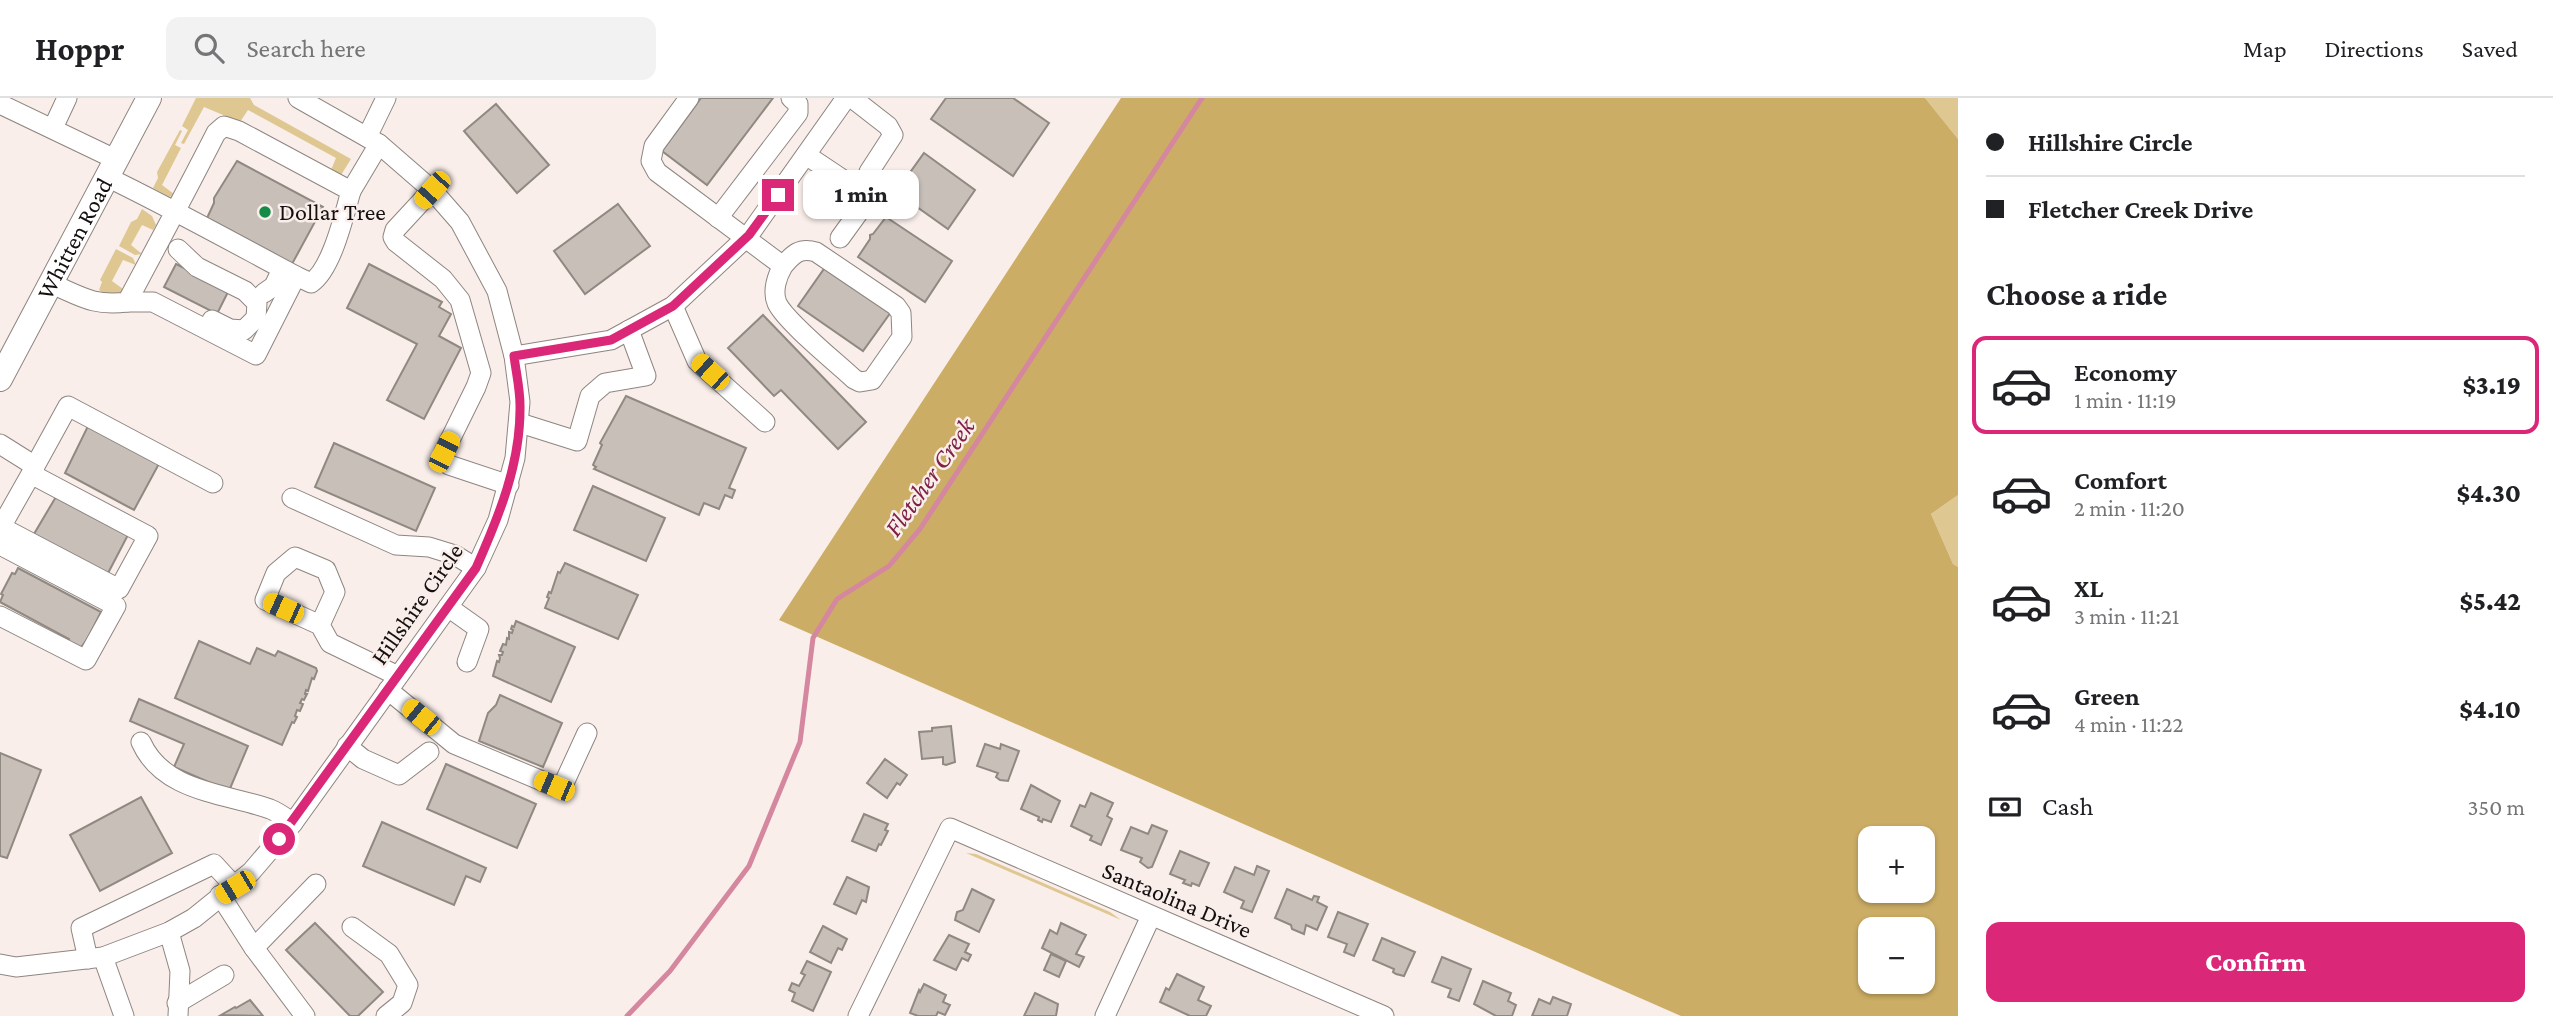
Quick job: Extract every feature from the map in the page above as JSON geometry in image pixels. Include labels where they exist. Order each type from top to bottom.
[{"type":"main road","name":"Whitten Road","points":[[3,366],[52,284],[149,98]]},
{"type":"street","points":[[53,128],[67,98]]},
{"type":"street","name":"Hillshire Circle","points":[[0,964],[16,967],[95,958],[169,932],[194,918],[251,872],[293,823],[476,568],[498,520],[509,485],[520,423],[520,402],[514,356],[491,279],[460,222],[432,190],[373,140],[299,98]]},
{"type":"street","points":[[0,104],[53,128],[175,212],[311,283],[318,278],[340,233],[351,191],[373,140],[386,98]]},
{"type":"street","points":[[689,98],[654,146],[651,161],[657,172],[783,266]]},
{"type":"street","points":[[718,218],[798,113],[798,104],[791,98]]},
{"type":"street","points":[[514,356],[611,340],[673,306],[745,239],[849,98],[888,126],[893,135],[869,172]]},
{"type":"street","points":[[127,302],[169,244],[175,212],[216,133],[224,126],[239,131],[351,191]]},
{"type":"street","points":[[806,155],[865,197],[866,202],[840,238]]},
{"type":"street","points":[[432,190],[395,230],[393,237],[396,243],[443,279],[460,300],[481,373],[444,452],[444,459],[449,465],[509,485]]},
{"type":"street","points":[[169,244],[264,293],[271,324]]},
{"type":"street","points":[[52,284],[92,302],[107,305],[172,299],[230,329],[244,330],[256,318],[257,303],[245,291],[197,267],[169,244]]},
{"type":"street","points":[[808,249],[896,306],[903,320],[902,337],[872,380],[865,382],[854,379],[784,314],[775,295],[776,283],[783,266],[799,251],[808,249]]},
{"type":"street","points":[[264,293],[289,273]]},
{"type":"street","points":[[153,302],[256,355],[271,324],[289,273]]},
{"type":"street","points":[[673,306],[698,361],[765,422]]},
{"type":"street","points":[[520,423],[577,442],[590,396],[605,383],[646,376],[629,330]]},
{"type":"street","points":[[0,444],[33,470],[148,536],[119,589],[1,527],[33,470],[68,406],[213,483]]},
{"type":"street","points":[[292,498],[397,545],[429,547],[455,555],[476,568]]},
{"type":"street","points":[[0,545],[116,606],[86,660],[0,616]]},
{"type":"street","points":[[448,607],[479,629],[467,662]]},
{"type":"street","points":[[320,625],[330,643],[393,683],[454,744],[554,786],[564,783],[587,733]]},
{"type":"street","points":[[141,742],[147,756],[158,768],[189,786],[272,810],[293,823]]},
{"type":"street","points":[[347,746],[363,759],[399,775],[429,752]]},
{"type":"street","name":"Santaolina Drive","points":[[858,1016],[950,828],[1151,916],[1351,1009],[1384,1016]]},
{"type":"street","points":[[124,1016],[81,928],[214,864],[254,948],[304,1016]]},
{"type":"street","points":[[254,948],[316,884]]},
{"type":"street","points":[[1105,1016],[1151,916]]},
{"type":"street","points":[[352,927],[389,954],[408,985],[402,1003],[386,1016]]},
{"type":"street","points":[[169,932],[180,971],[178,1009]]},
{"type":"street","points":[[178,1009],[224,975]]},
{"type":"shaded area","points":[[196,98],[250,98],[254,105],[351,159],[341,175],[331,170],[336,158],[248,110],[240,122],[204,107],[184,144],[181,143],[188,130],[182,126]]},
{"type":"shaded area","points":[[1121,98],[1925,98],[1958,139],[1958,495],[1931,514],[1953,564],[1958,567],[1958,1016],[1681,1016],[779,620]]},
{"type":"shaded area","points":[[1925,98],[1958,98],[1958,139]]},
{"type":"shaded area","points":[[180,130],[182,131],[175,145],[181,148],[162,185],[174,194],[170,197],[153,188],[158,178],[157,172]]},
{"type":"shaded area","points":[[142,209],[152,216],[156,225],[153,230],[142,225],[131,245],[142,254],[135,255],[119,246],[131,222],[137,219]]},
{"type":"shaded area","points":[[116,249],[133,258],[136,265],[123,260],[112,281],[123,289],[119,295],[109,296],[99,290],[102,282],[100,280]]},
{"type":"shaded area","points":[[1958,495],[1958,567],[1953,564],[1931,514]]},
{"type":"shaded area","points":[[966,853],[976,854],[1110,912],[1121,920]]},
{"type":"building","points":[[701,98],[773,98],[707,185],[662,151]]},
{"type":"building","points":[[946,98],[1013,98],[1049,123],[1013,176],[931,119]]},
{"type":"building","points":[[496,104],[549,165],[517,193],[464,131]]},
{"type":"building","points":[[924,153],[975,190],[948,229],[896,192]]},
{"type":"building","name":"Dollar Tree","points":[[237,161],[323,207],[292,264],[207,218],[214,198]]},
{"type":"building","points":[[618,204],[650,246],[585,294],[554,251]]},
{"type":"building","points":[[886,217],[952,261],[925,302],[858,257],[870,235]]},
{"type":"building","points":[[176,264],[229,290],[217,314],[164,287]]},
{"type":"building","points":[[369,264],[442,302],[439,307],[451,314],[439,336],[461,348],[424,419],[387,400],[417,344],[347,308]]},
{"type":"building","points":[[826,266],[891,312],[863,351],[798,306]]},
{"type":"building","points":[[763,315],[866,422],[838,449],[781,390],[774,396],[728,348]]},
{"type":"building","points":[[626,396],[746,448],[729,488],[735,490],[732,498],[725,495],[719,509],[704,503],[699,515],[594,469],[596,467],[593,465],[602,445],[600,443]]},
{"type":"building","points":[[88,426],[161,460],[134,510],[65,473]]},
{"type":"building","points":[[334,443],[435,488],[416,531],[315,487]]},
{"type":"building","points":[[593,486],[665,518],[646,561],[574,530]]},
{"type":"building","points":[[57,495],[129,533],[106,577],[34,534]]},
{"type":"building","points":[[565,563],[638,595],[618,639],[545,608],[549,592],[551,593],[558,572],[560,573]]},
{"type":"building","points":[[18,568],[101,612],[92,633],[79,650],[66,643],[69,639],[0,602],[3,595],[1,594],[12,573],[15,574]]},
{"type":"building","points":[[516,621],[575,647],[551,702],[493,676],[499,655],[503,652],[500,651],[503,644],[506,645],[509,632],[512,633],[512,626],[514,627]]},
{"type":"building","points":[[199,641],[250,664],[257,648],[275,656],[278,651],[316,668],[314,679],[312,678],[308,691],[306,690],[307,694],[300,703],[303,704],[300,711],[297,710],[297,717],[282,745],[175,698]]},
{"type":"building","points":[[500,695],[562,723],[543,767],[479,741],[488,713],[496,705]]},
{"type":"building","points":[[139,699],[248,746],[229,791],[174,767],[184,744],[130,721]]},
{"type":"building","points":[[951,726],[955,762],[943,764],[943,757],[922,759],[919,732]]},
{"type":"building","points":[[985,744],[1000,749],[1001,744],[1019,751],[1008,781],[996,777],[998,773],[977,766]]},
{"type":"building","points":[[0,753],[41,770],[7,858],[0,856]]},
{"type":"building","points":[[885,759],[907,775],[900,785],[897,783],[887,798],[867,783]]},
{"type":"building","points":[[446,764],[536,804],[517,848],[427,809]]},
{"type":"building","points":[[1031,785],[1060,801],[1051,822],[1043,819],[1042,822],[1038,820],[1039,817],[1021,809]]},
{"type":"building","points":[[1091,793],[1113,803],[1107,816],[1112,819],[1101,845],[1090,840],[1092,836],[1071,826],[1080,805],[1085,807]]},
{"type":"building","points":[[141,797],[172,853],[100,891],[70,835]]},
{"type":"building","points":[[864,814],[888,824],[885,830],[888,831],[876,851],[852,841]]},
{"type":"building","points":[[382,822],[486,868],[480,882],[466,876],[454,905],[363,866]]},
{"type":"building","points":[[1152,825],[1167,831],[1152,867],[1148,868],[1140,862],[1142,858],[1121,850],[1131,827],[1148,834]]},
{"type":"building","points":[[1180,851],[1209,863],[1199,886],[1183,883],[1185,880],[1170,874]]},
{"type":"building","points":[[1257,866],[1269,871],[1252,912],[1241,908],[1244,901],[1224,892],[1235,867],[1254,875]]},
{"type":"building","points":[[847,877],[869,887],[866,902],[862,900],[856,914],[834,904]]},
{"type":"building","points":[[972,889],[994,900],[979,932],[955,920],[957,912],[963,910]]},
{"type":"building","points":[[1287,889],[1312,900],[1314,896],[1319,897],[1317,902],[1327,907],[1317,930],[1306,925],[1304,934],[1275,918]]},
{"type":"building","points":[[1338,912],[1368,924],[1354,956],[1344,952],[1347,944],[1328,937]]},
{"type":"building","points":[[315,923],[383,992],[358,1016],[350,1016],[286,950]]},
{"type":"building","points":[[1061,923],[1086,935],[1076,954],[1084,957],[1079,967],[1042,948],[1050,930],[1057,934]]},
{"type":"building","points":[[823,926],[847,939],[842,950],[838,948],[831,963],[810,952]]},
{"type":"building","points":[[949,935],[969,944],[965,952],[971,955],[968,961],[962,958],[956,970],[934,960]]},
{"type":"building","points":[[1382,938],[1415,952],[1404,976],[1373,960]]},
{"type":"building","points":[[1051,954],[1066,961],[1059,977],[1044,970]]},
{"type":"building","points":[[1442,957],[1471,969],[1459,1001],[1448,997],[1451,989],[1432,982]]},
{"type":"building","points":[[807,961],[831,972],[813,1011],[792,1001],[795,993],[789,990],[792,983],[799,986],[805,975],[801,973]]},
{"type":"building","points":[[1177,974],[1204,987],[1198,1000],[1211,1006],[1206,1016],[1190,1016],[1160,1002],[1166,988],[1169,990]]},
{"type":"building","points":[[1483,981],[1511,993],[1508,1001],[1516,1005],[1512,1016],[1496,1016],[1474,1004]]},
{"type":"building","points":[[924,984],[946,995],[943,1002],[950,1005],[945,1015],[938,1012],[936,1016],[910,1013]]},
{"type":"building","points":[[1035,993],[1058,1004],[1056,1016],[1024,1016]]},
{"type":"building","points":[[1553,997],[1571,1004],[1567,1016],[1532,1016],[1539,999],[1550,1004]]},
{"type":"building","points":[[250,1000],[263,1016],[221,1015],[236,1008]]},
{"type":"waterway","name":"Fletcher Creek","points":[[627,1016],[670,971],[749,866],[800,742],[813,638],[837,599],[889,566],[920,529],[1202,98]]},
{"type":"place","name":"Dollar Tree","points":[[265,212]]},
{"type":"route","points":[[279,839],[476,568],[498,520],[515,458],[520,402],[514,356],[611,340],[673,306],[749,235],[778,195]]}]
